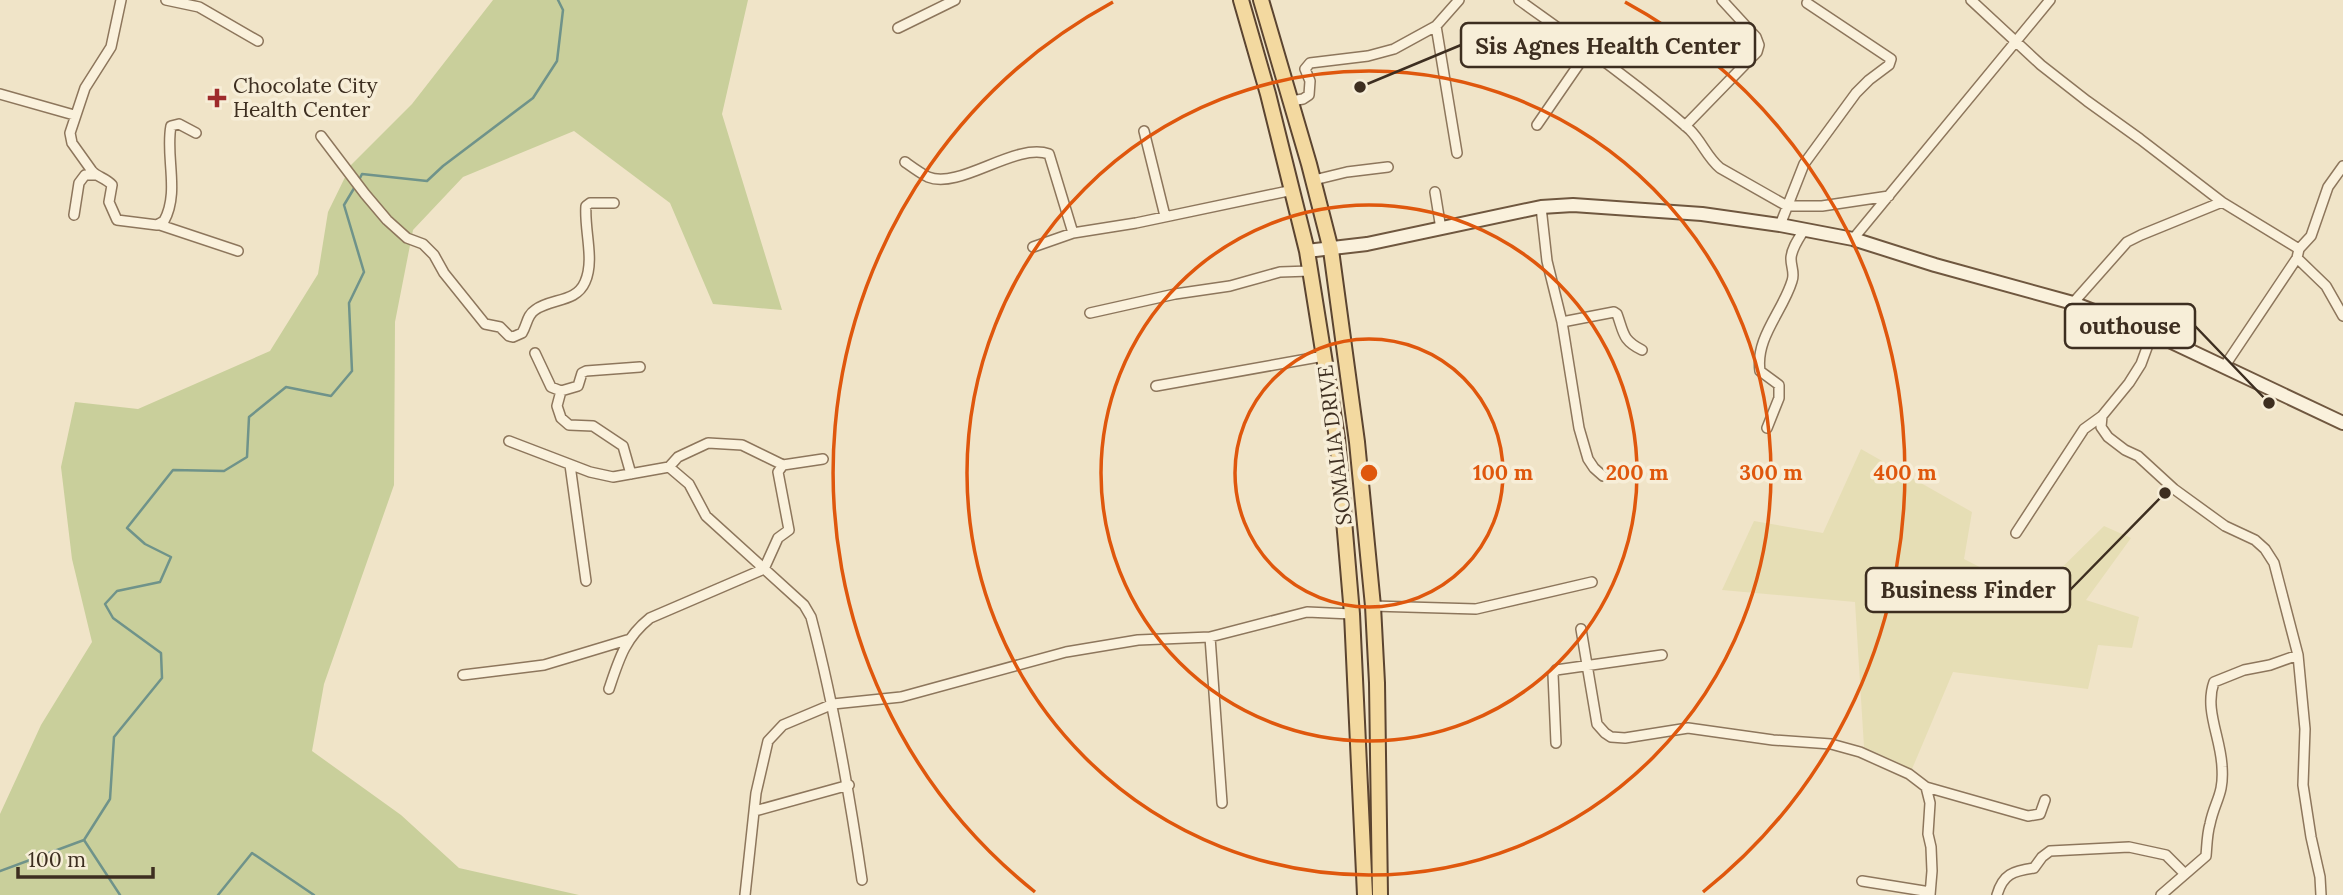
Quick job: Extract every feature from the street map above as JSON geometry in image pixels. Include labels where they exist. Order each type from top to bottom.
[{"type":"main road","name":"SOMALIA DRIVE","points":[[1241,0],[1307,251],[1336,438],[1352,614],[1365,895]]},
{"type":"main road","name":"SOMALIA DRIVE","points":[[1261,0],[1292,101],[1331,250],[1357,442],[1373,606],[1380,895]]},
{"type":"street","points":[[95,175],[72,143],[69,133],[85,88],[111,47],[121,0]]},
{"type":"street","points":[[166,0],[199,7],[258,41]]},
{"type":"street","points":[[898,28],[955,0]]},
{"type":"street","points":[[1292,101],[1309,95],[1310,81],[1305,69],[1310,63],[1368,56],[1394,49],[1436,26],[1459,0]]},
{"type":"street","points":[[1519,0],[1685,126],[1711,161],[1787,206],[1822,206],[1889,195]]},
{"type":"street","points":[[1685,126],[1757,52],[1759,45],[1756,37],[1722,0]]},
{"type":"street","points":[[1971,0],[2041,65],[2087,101],[2222,202],[2298,253],[2326,286],[2343,316]]},
{"type":"street","points":[[1853,239],[2050,0]]},
{"type":"street","points":[[1780,225],[1804,164],[1856,93],[1889,65],[1891,59],[1807,3]]},
{"type":"street","points":[[1436,26],[1457,153]]},
{"type":"street","points":[[1537,125],[1588,51]]},
{"type":"street","points":[[0,94],[74,115]]},
{"type":"street","points":[[160,225],[166,218],[171,195],[171,126],[179,124],[196,133]]},
{"type":"street","points":[[1144,131],[1165,216]]},
{"type":"street","points":[[321,136],[387,220],[407,238],[423,244],[434,254],[444,273],[485,324],[493,324],[513,337],[522,333],[533,311],[550,302],[571,298],[585,283],[589,265],[586,206],[590,203],[614,203]]},
{"type":"street","points":[[905,162],[929,177],[940,179],[966,174],[1025,153],[1049,153],[1073,233]]},
{"type":"street","points":[[2224,367],[2311,236],[2329,187],[2343,166]]},
{"type":"street","points":[[1314,180],[1346,172],[1388,167]]},
{"type":"street","points":[[74,215],[79,183],[85,175],[95,175],[108,180],[112,185],[109,202],[117,219],[160,225],[238,251]]},
{"type":"street","points":[[1033,247],[1073,233],[1293,190]]},
{"type":"street","points":[[1435,192],[1441,229]]},
{"type":"street","points":[[2073,303],[2127,242],[2222,202]]},
{"type":"street","points":[[1307,251],[1331,250],[1541,207],[1573,205],[1702,214],[1780,225],[1853,239],[2073,303],[2152,334],[2343,424]]},
{"type":"street","points":[[1541,207],[1547,261],[1562,322],[1581,438],[1588,459],[1604,476]]},
{"type":"street","points":[[1767,428],[1779,398],[1779,385],[1760,371],[1758,359],[1793,279],[1790,259],[1804,230]]},
{"type":"street","points":[[1090,313],[1230,286],[1280,272],[1310,271]]},
{"type":"street","points":[[1562,322],[1614,312],[1629,344],[1642,350]]},
{"type":"street","points":[[2016,533],[2084,429],[2102,416],[2129,383],[2141,364],[2152,334]]},
{"type":"street","points":[[535,354],[551,387],[561,391],[578,386],[582,373],[586,371],[640,367]]},
{"type":"street","points":[[1156,386],[1324,356]]},
{"type":"street","points":[[561,391],[557,406],[561,418],[569,425],[593,426],[623,446],[631,474]]},
{"type":"street","points":[[2102,416],[2101,426],[2108,438],[2138,456],[2174,489],[2225,526],[2255,540],[2274,563],[2298,655],[2305,729],[2303,785],[2321,895]]},
{"type":"street","points":[[509,441],[590,472],[613,477],[669,467],[677,457],[708,443],[742,445],[783,465],[823,459]]},
{"type":"street","points":[[570,465],[586,581]]},
{"type":"street","points":[[608,689],[627,640],[650,618],[764,569],[778,538],[789,530],[778,472],[783,465]]},
{"type":"street","points":[[669,467],[689,484],[706,516],[804,605],[811,617],[849,785],[862,880]]},
{"type":"street","points":[[1373,606],[1476,609],[1592,582]]},
{"type":"street","points":[[746,895],[756,793],[768,741],[783,725],[833,705],[901,697],[1066,652],[1138,640],[1210,637],[1307,612],[1352,614]]},
{"type":"street","points":[[1581,628],[1597,724],[1611,737],[1625,738],[1688,728],[1773,740],[1831,744],[1860,752],[1909,774],[1926,787],[2028,816],[2040,814],[2045,800]]},
{"type":"street","points":[[1210,637],[1222,803]]},
{"type":"street","points":[[463,675],[544,665],[627,640]]},
{"type":"street","points":[[1556,743],[1553,674],[1559,669],[1662,655]]},
{"type":"street","points":[[2161,895],[2206,856],[2210,822],[2222,791],[2222,764],[2211,710],[2211,690],[2214,682],[2244,670],[2270,665],[2298,655]]},
{"type":"street","points":[[755,811],[849,785]]},
{"type":"street","points":[[1862,881],[1930,894],[1930,803],[1926,787]]},
{"type":"street","points":[[1997,895],[2001,882],[2010,874],[2034,868],[2042,857],[2050,852],[2129,847],[2166,855],[2185,874]]},
{"type":"shaded area","points":[[1861,449],[1972,512],[1964,559],[2034,595],[2104,526],[2131,538],[2086,600],[2139,617],[2132,648],[2098,645],[2088,689],[1953,672],[1912,769],[1864,747],[1855,602],[1722,590],[1754,521],[1823,533]]},
{"type":"green space","points":[[493,0],[748,0],[722,114],[782,310],[713,304],[670,203],[574,131],[463,177],[413,230],[395,322],[394,485],[324,684],[312,751],[401,815],[459,868],[579,895],[0,895],[0,814],[41,725],[92,642],[72,559],[61,467],[75,402],[138,409],[270,351],[318,274],[328,212],[351,165],[412,104]]},
{"type":"waterway","points":[[359,180],[362,174],[427,181],[533,98],[557,61],[563,10],[558,0]]},
{"type":"waterway","points":[[0,871],[84,840],[110,799],[114,737],[162,678],[161,653],[113,618],[105,604],[117,591],[160,582],[171,557],[145,544],[127,528],[173,470],[224,471],[247,457],[249,417],[286,387],[331,396],[352,371],[349,303],[364,272],[344,205],[356,185]]},
{"type":"waterway","points":[[84,840],[120,895]]},
{"type":"waterway","points":[[218,895],[252,853],[314,895]]},
{"type":"place","name":"Sis Agnes Health Center","points":[[1360,87]]},
{"type":"place","name":"Chocolate City Health Center","points":[[217,98]]},
{"type":"place","name":"outhouse","points":[[2269,403]]},
{"type":"place","name":"Business Finder","points":[[2165,493]]}]
